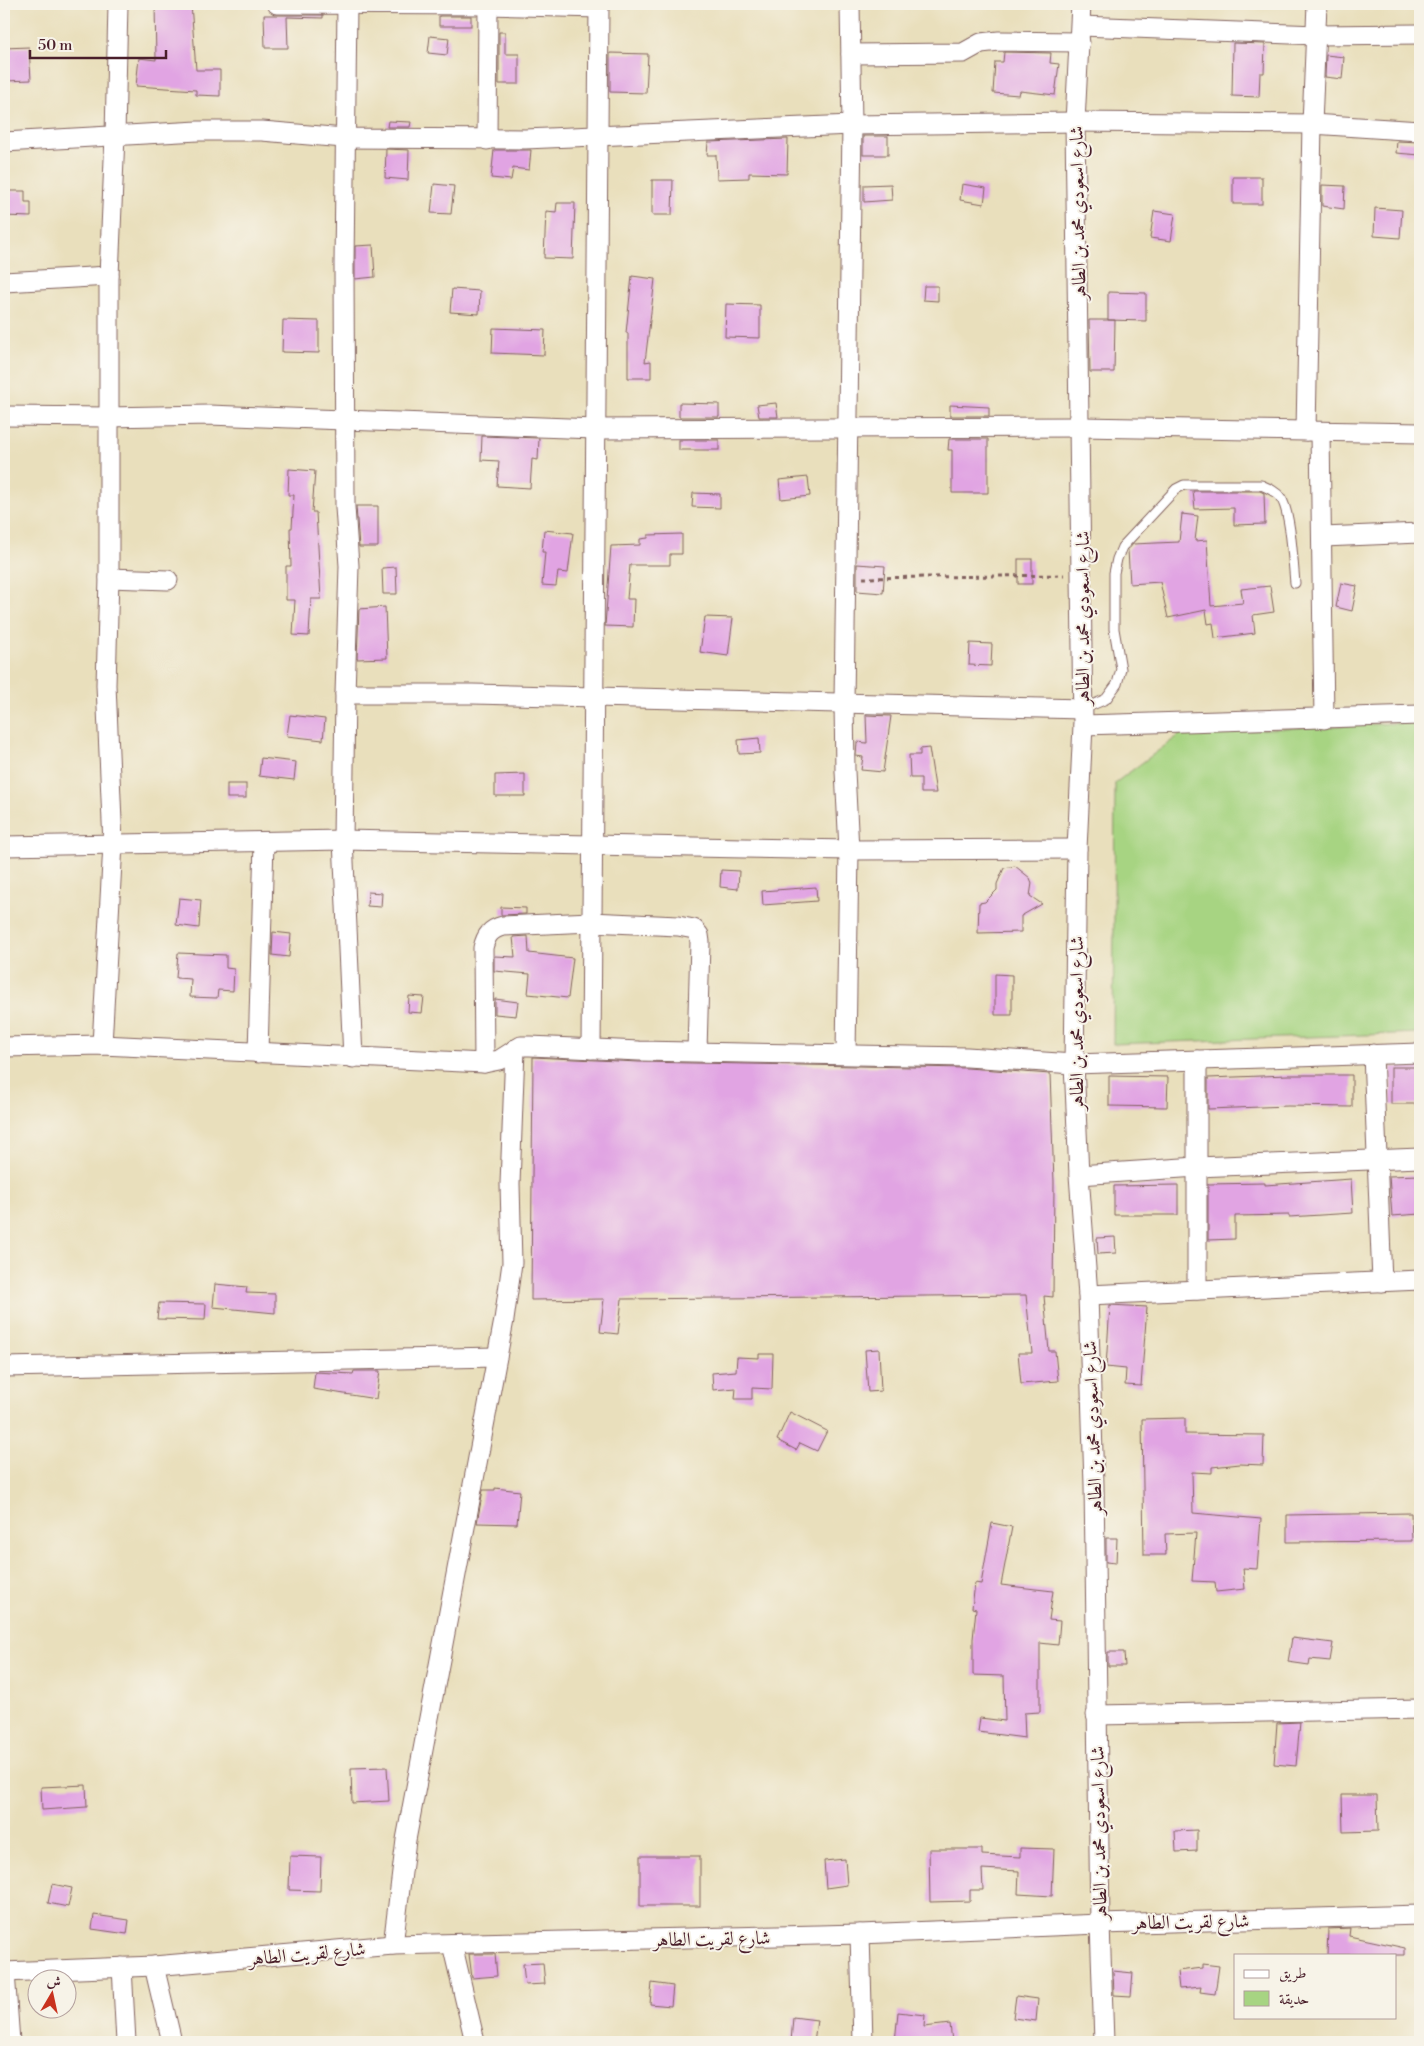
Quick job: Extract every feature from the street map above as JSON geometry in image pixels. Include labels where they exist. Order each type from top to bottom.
[{"type":"street","points":[[102,1045],[113,844],[106,685],[109,578],[109,276],[118,4]]},
{"type":"street","points":[[277,4],[599,6],[592,697],[593,844],[590,922],[591,1049]]},
{"type":"street","points":[[347,4],[344,138],[346,507],[349,566],[343,840],[353,1058]]},
{"type":"street","points":[[846,1054],[849,850],[844,702],[852,125],[850,4]]},
{"type":"street","name":"شارع اسعودي محمد بن الطاهر","points":[[1081,4],[1075,122],[1081,427],[1083,717],[1077,849],[1074,1064],[1079,1176],[1088,1295],[1094,1485],[1096,1715],[1104,2042]]},
{"type":"street","points":[[1317,4],[1312,124],[1313,432],[1323,537],[1324,718]]},
{"type":"street","points":[[487,140],[488,5]]},
{"type":"street","points":[[851,54],[962,53],[981,43],[1080,34],[1420,34]]},
{"type":"street","points":[[4,142],[198,131],[262,131],[344,138],[487,140],[852,125],[1075,122],[1312,124],[1420,131]]},
{"type":"street","points":[[4,282],[109,276]]},
{"type":"street","points":[[4,416],[108,417],[208,415],[595,429],[1081,427],[1420,433]]},
{"type":"street","points":[[1323,537],[1420,534]]},
{"type":"street","points":[[109,578],[168,580]]},
{"type":"street","points":[[345,694],[472,694],[844,702],[1083,717],[1324,718],[1420,715]]},
{"type":"street","points":[[4,846],[343,840],[849,850],[1077,849]]},
{"type":"street","points":[[258,1053],[264,842]]},
{"type":"street","points":[[484,1063],[483,948],[485,938],[489,933],[503,926],[590,922],[678,926],[694,929],[699,934],[700,942],[697,1051]]},
{"type":"street","points":[[4,1047],[102,1045],[484,1063],[499,1060],[508,1056],[515,1049],[530,1046],[968,1057],[1074,1064],[1420,1053]]},
{"type":"street","points":[[393,1945],[406,1840],[497,1357],[512,1263],[510,1184],[515,1049]]},
{"type":"street","points":[[1373,1054],[1382,1282]]},
{"type":"street","points":[[1196,1290],[1197,1060]]},
{"type":"street","points":[[1079,1176],[1197,1167],[1420,1158]]},
{"type":"street","points":[[1088,1295],[1420,1280]]},
{"type":"street","points":[[4,1367],[497,1357]]},
{"type":"street","points":[[1096,1715],[1420,1709]]},
{"type":"street","name":"شارع لقريت الطاهر","points":[[4,1972],[154,1966],[393,1945],[860,1934],[1100,1924],[1420,1916]]},
{"type":"street","points":[[860,1934],[863,2042]]},
{"type":"street","points":[[452,1944],[475,2042]]},
{"type":"street","points":[[154,1966],[172,2042]]},
{"type":"street","points":[[122,1967],[126,2042]]},
{"type":"street","points":[[4,1972],[10,2042]]},
{"type":"lane","points":[[1083,717],[1106,700],[1116,684],[1121,669],[1114,629],[1114,573],[1116,560],[1122,547],[1176,489],[1184,485],[1261,486],[1276,493],[1286,509],[1295,583]]},
{"type":"path","points":[[845,578],[1082,575]]},
{"type":"green space","points":[[1420,722],[1420,1033],[1113,1044],[1115,783],[1182,733]]},
{"type":"building","points":[[155,4],[191,4],[196,70],[220,70],[220,96],[196,95],[196,90],[136,86],[139,58],[156,60]]},
{"type":"building","points":[[264,15],[323,15],[323,18],[287,17],[288,48],[265,48]]},
{"type":"building","points":[[439,16],[471,16],[471,26],[439,26]]},
{"type":"building","points":[[499,32],[505,32],[505,54],[519,54],[519,84],[499,84]]},
{"type":"building","points":[[430,36],[449,38],[447,55],[428,53]]},
{"type":"building","points":[[1233,43],[1265,44],[1264,73],[1260,73],[1259,97],[1232,96]]},
{"type":"building","points":[[29,47],[31,80],[5,81],[4,48]]},
{"type":"building","points":[[1004,52],[1051,53],[1050,63],[1059,64],[1055,95],[1020,91],[1019,95],[993,93],[995,62],[1003,62]]},
{"type":"building","points":[[610,53],[648,54],[646,93],[610,92]]},
{"type":"building","points":[[1326,55],[1344,57],[1342,79],[1325,77]]},
{"type":"building","points":[[388,121],[411,122],[410,127],[387,127]]},
{"type":"building","points":[[863,136],[888,136],[888,155],[863,155]]},
{"type":"building","points":[[788,139],[787,174],[749,173],[749,178],[717,179],[716,155],[707,155],[708,142]]},
{"type":"building","points":[[1397,141],[1420,142],[1420,155],[1396,153]]},
{"type":"building","points":[[386,149],[409,150],[408,180],[385,178]]},
{"type":"building","points":[[494,150],[531,150],[529,170],[513,168],[511,180],[491,178]]},
{"type":"building","points":[[1233,177],[1262,177],[1262,204],[1233,204]]},
{"type":"building","points":[[652,180],[673,180],[672,215],[652,215]]},
{"type":"building","points":[[434,184],[454,186],[451,214],[431,213]]},
{"type":"building","points":[[891,184],[892,200],[864,202],[864,185]]},
{"type":"building","points":[[962,184],[986,188],[984,204],[960,200]]},
{"type":"building","points":[[1322,185],[1345,186],[1344,209],[1322,206]]},
{"type":"building","points":[[4,191],[25,191],[25,202],[31,202],[31,217],[4,216]]},
{"type":"building","points":[[557,203],[575,203],[573,259],[544,258],[546,211],[556,212]]},
{"type":"building","points":[[1375,208],[1402,210],[1400,238],[1374,236]]},
{"type":"building","points":[[1154,211],[1175,214],[1171,241],[1150,238]]},
{"type":"building","points":[[373,245],[375,277],[355,279],[355,246]]},
{"type":"building","points":[[632,276],[655,279],[645,362],[651,361],[651,378],[628,378],[628,333],[626,333]]},
{"type":"building","points":[[924,286],[938,286],[938,301],[923,300]]},
{"type":"building","points":[[452,289],[480,291],[479,314],[450,312]]},
{"type":"building","points":[[1108,292],[1146,293],[1146,321],[1108,320]]},
{"type":"building","points":[[726,304],[760,305],[760,338],[725,337]]},
{"type":"building","points":[[283,320],[319,321],[319,353],[282,352]]},
{"type":"building","points":[[1089,320],[1115,320],[1114,372],[1090,372]]},
{"type":"building","points":[[493,328],[545,330],[544,355],[492,353]]},
{"type":"building","points":[[679,403],[719,404],[719,417],[679,417]]},
{"type":"building","points":[[776,403],[778,417],[759,417],[757,405]]},
{"type":"building","points":[[950,405],[989,407],[989,416],[950,416]]},
{"type":"building","points":[[482,436],[539,438],[538,460],[532,459],[530,488],[497,486],[499,461],[481,460]]},
{"type":"building","points":[[949,439],[988,439],[988,493],[952,493],[952,450],[948,450]]},
{"type":"building","points":[[679,440],[719,440],[719,450],[679,450]]},
{"type":"building","points":[[289,469],[315,471],[312,512],[316,512],[321,599],[311,599],[309,636],[293,635],[295,600],[286,600],[286,566],[291,566],[290,528],[292,528],[294,495],[288,495]]},
{"type":"building","points":[[808,477],[810,496],[781,499],[779,480]]},
{"type":"building","points":[[1193,491],[1260,491],[1264,493],[1265,524],[1234,525],[1234,508],[1195,509]]},
{"type":"building","points":[[693,493],[720,494],[720,508],[692,507]]},
{"type":"building","points":[[356,506],[378,506],[378,547],[359,547]]},
{"type":"building","points":[[1182,514],[1198,516],[1195,541],[1207,540],[1211,606],[1243,603],[1241,589],[1270,586],[1274,612],[1253,615],[1255,633],[1215,638],[1213,623],[1208,624],[1206,610],[1168,618],[1160,582],[1130,584],[1128,550],[1133,544],[1179,542]]},
{"type":"building","points":[[544,530],[573,533],[568,573],[558,572],[556,586],[542,585],[545,552],[542,552]]},
{"type":"building","points":[[682,534],[682,554],[670,554],[670,565],[630,565],[627,599],[634,599],[633,627],[605,626],[611,546],[640,545],[640,539],[648,538],[648,535]]},
{"type":"building","points":[[1018,559],[1032,559],[1032,584],[1018,584]]},
{"type":"building","points":[[857,564],[885,566],[883,593],[857,591]]},
{"type":"building","points":[[396,567],[397,594],[383,594],[382,568]]},
{"type":"building","points":[[1341,583],[1357,586],[1352,611],[1336,607]]},
{"type":"building","points":[[385,607],[387,658],[357,659],[359,609]]},
{"type":"building","points":[[705,617],[733,618],[728,656],[700,652]]},
{"type":"building","points":[[970,643],[992,644],[991,666],[969,665]]},
{"type":"building","points":[[290,715],[325,719],[323,740],[287,736]]},
{"type":"building","points":[[866,715],[891,716],[883,772],[861,770],[863,757],[856,756],[857,742],[867,743]]},
{"type":"building","points":[[759,738],[760,753],[739,754],[738,740]]},
{"type":"building","points":[[929,748],[936,793],[921,793],[921,778],[910,778],[909,755],[920,755],[920,749]]},
{"type":"building","points":[[261,758],[296,762],[294,780],[259,776]]},
{"type":"building","points":[[525,774],[525,796],[495,796],[495,775]]},
{"type":"building","points":[[227,784],[246,784],[246,798],[227,798]]},
{"type":"building","points":[[1015,866],[1030,878],[1032,883],[1030,896],[1042,904],[1021,916],[1021,932],[978,933],[979,903],[985,902],[997,890],[997,884],[1004,868]]},
{"type":"building","points":[[721,870],[739,871],[738,889],[720,887]]},
{"type":"building","points":[[816,887],[817,901],[763,905],[762,891]]},
{"type":"building","points":[[368,892],[382,893],[381,907],[367,906]]},
{"type":"building","points":[[179,898],[201,900],[199,928],[176,925]]},
{"type":"building","points":[[501,907],[526,908],[526,914],[501,915]]},
{"type":"building","points":[[273,932],[291,934],[289,957],[272,955]]},
{"type":"building","points":[[528,936],[529,953],[573,958],[568,998],[528,994],[530,974],[494,971],[494,956],[515,957],[513,937]]},
{"type":"building","points":[[178,953],[226,955],[226,968],[234,969],[233,991],[218,990],[217,998],[190,997],[191,979],[176,978]]},
{"type":"building","points":[[995,974],[1012,975],[1012,1015],[995,1015]]},
{"type":"building","points":[[409,996],[424,997],[422,1013],[408,1012]]},
{"type":"building","points":[[495,999],[518,1002],[516,1016],[495,1014]]},
{"type":"building","points":[[533,1057],[639,1062],[967,1068],[1050,1074],[1054,1182],[1053,1297],[1044,1296],[1049,1351],[1055,1351],[1058,1381],[1021,1384],[1018,1353],[1032,1353],[1026,1295],[622,1299],[618,1334],[600,1332],[604,1299],[531,1300]]},
{"type":"building","points":[[1391,1067],[1420,1067],[1420,1104],[1391,1104]]},
{"type":"building","points":[[1352,1075],[1352,1107],[1288,1106],[1208,1109],[1208,1078]]},
{"type":"building","points":[[1109,1076],[1168,1077],[1167,1107],[1109,1106]]},
{"type":"building","points":[[1420,1175],[1420,1214],[1392,1216],[1389,1176]]},
{"type":"building","points":[[1351,1179],[1353,1213],[1289,1217],[1289,1215],[1235,1216],[1235,1239],[1208,1240],[1208,1184],[1265,1183],[1265,1185]]},
{"type":"building","points":[[1178,1185],[1178,1215],[1114,1215],[1114,1186]]},
{"type":"building","points":[[1115,1237],[1116,1253],[1098,1254],[1097,1238]]},
{"type":"building","points":[[215,1284],[247,1287],[246,1293],[275,1294],[275,1313],[213,1307]]},
{"type":"building","points":[[159,1303],[206,1304],[205,1320],[157,1319]]},
{"type":"building","points":[[1110,1305],[1147,1307],[1141,1386],[1125,1385],[1126,1369],[1106,1367]]},
{"type":"building","points":[[879,1349],[881,1391],[868,1392],[865,1350]]},
{"type":"building","points":[[759,1354],[773,1354],[772,1389],[752,1388],[752,1399],[735,1399],[736,1388],[713,1390],[712,1373],[736,1371],[737,1357],[759,1358]]},
{"type":"building","points":[[354,1371],[380,1371],[376,1399],[313,1389],[315,1372],[353,1374]]},
{"type":"building","points":[[790,1412],[827,1431],[817,1451],[800,1443],[796,1450],[777,1440]]},
{"type":"building","points":[[1185,1418],[1185,1434],[1264,1435],[1263,1465],[1240,1464],[1212,1467],[1212,1473],[1192,1472],[1193,1513],[1261,1519],[1257,1569],[1243,1568],[1245,1589],[1216,1592],[1215,1582],[1192,1581],[1196,1533],[1165,1534],[1166,1555],[1144,1555],[1142,1419]]},
{"type":"building","points":[[495,1488],[520,1491],[517,1524],[477,1523],[483,1490],[495,1490]]},
{"type":"building","points":[[1411,1513],[1412,1541],[1287,1542],[1287,1515]]},
{"type":"building","points":[[992,1523],[1012,1527],[1001,1585],[1053,1591],[1049,1620],[1060,1621],[1058,1645],[1040,1643],[1040,1712],[1024,1713],[1025,1738],[978,1732],[980,1718],[1005,1721],[1004,1676],[973,1675],[973,1639],[976,1609],[972,1608],[975,1583],[981,1584]]},
{"type":"building","points":[[1106,1538],[1117,1538],[1116,1563],[1106,1562]]},
{"type":"building","points":[[1292,1638],[1333,1643],[1330,1661],[1310,1659],[1309,1665],[1288,1662]]},
{"type":"building","points":[[1108,1652],[1124,1652],[1125,1666],[1108,1666]]},
{"type":"building","points":[[1300,1722],[1296,1766],[1274,1764],[1277,1723]]},
{"type":"building","points":[[387,1767],[389,1801],[352,1803],[351,1768]]},
{"type":"building","points":[[86,1785],[87,1807],[42,1810],[41,1787]]},
{"type":"building","points":[[1342,1795],[1377,1795],[1378,1831],[1343,1832]]},
{"type":"building","points":[[1197,1830],[1197,1851],[1176,1852],[1175,1831]]},
{"type":"building","points":[[1020,1848],[1054,1849],[1052,1896],[1018,1894],[1019,1871],[982,1869],[983,1890],[970,1890],[970,1901],[930,1902],[929,1849],[982,1849],[982,1855],[1020,1857]]},
{"type":"building","points":[[290,1856],[321,1857],[320,1891],[289,1890]]},
{"type":"building","points":[[640,1856],[700,1856],[700,1906],[640,1906]]},
{"type":"building","points":[[845,1859],[847,1885],[826,1888],[824,1861]]},
{"type":"building","points":[[52,1884],[72,1888],[68,1907],[48,1903]]},
{"type":"building","points":[[94,1915],[129,1920],[127,1934],[92,1929]]},
{"type":"building","points":[[1350,1928],[1349,1936],[1405,1948],[1405,1955],[1327,1954],[1328,1929]]},
{"type":"building","points":[[469,1954],[495,1954],[497,1976],[472,1978]]},
{"type":"building","points":[[543,1963],[545,1984],[525,1985],[523,1964]]},
{"type":"building","points":[[1203,1964],[1219,1966],[1215,1994],[1200,1992],[1201,1987],[1179,1989],[1177,1971],[1203,1968]]},
{"type":"building","points":[[1113,1971],[1133,1973],[1131,1996],[1114,1995]]},
{"type":"building","points":[[652,1983],[673,1986],[671,2006],[650,2004]]},
{"type":"building","points":[[1016,1996],[1038,1999],[1036,2021],[1013,2018]]},
{"type":"building","points":[[898,2012],[925,2015],[924,2027],[950,2024],[952,2042],[895,2042]]},
{"type":"building","points":[[793,2017],[817,2020],[814,2042],[791,2042]]}]
